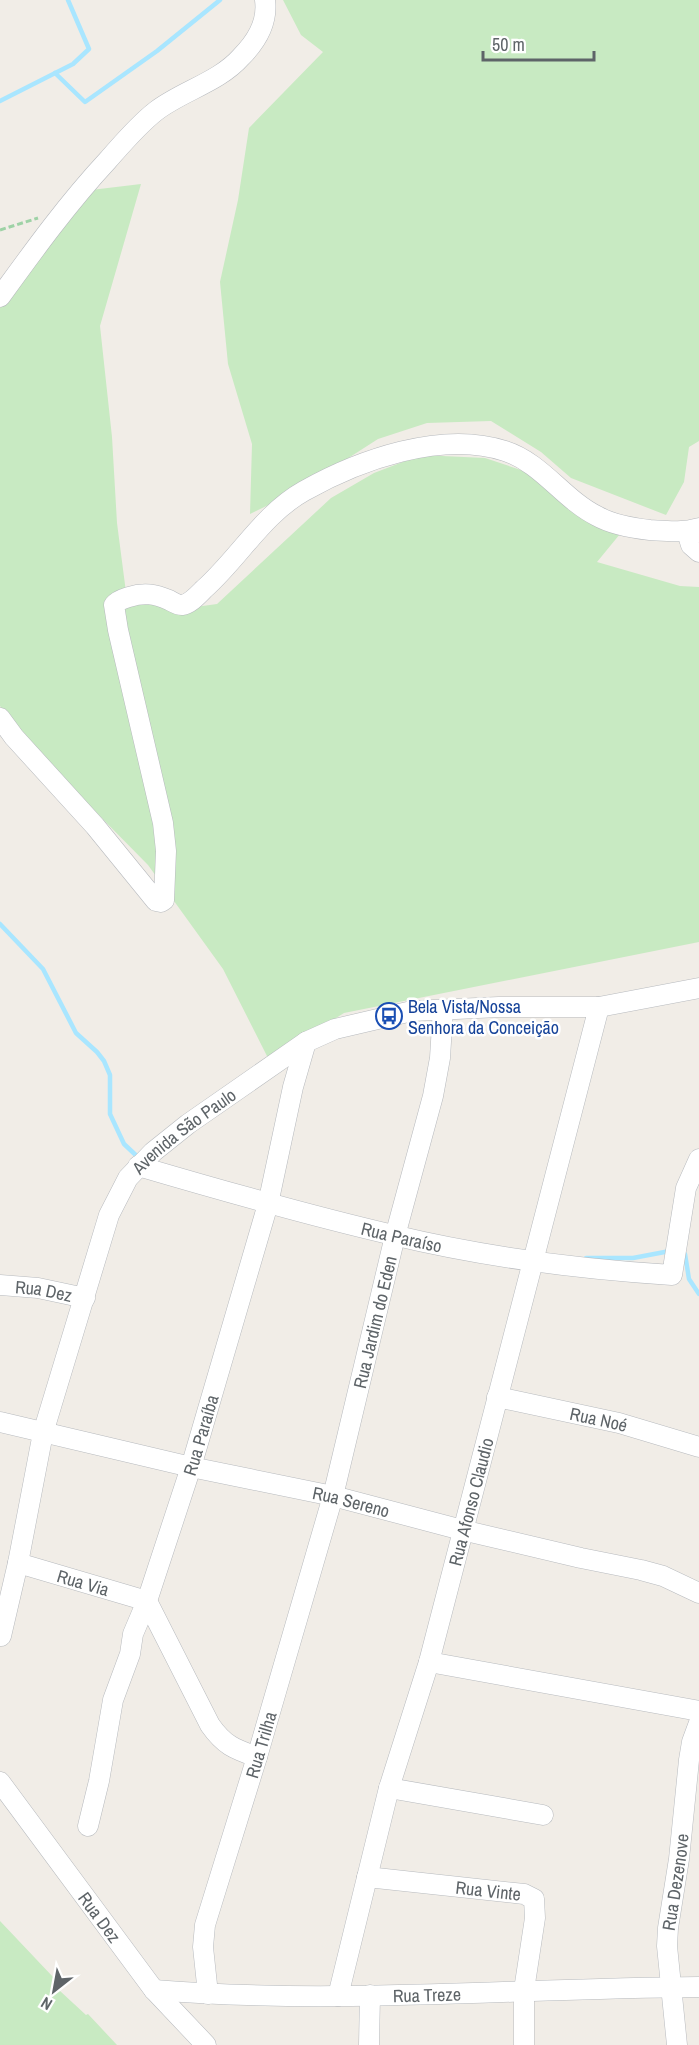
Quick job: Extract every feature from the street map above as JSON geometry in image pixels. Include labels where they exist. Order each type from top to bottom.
[{"type":"street","points":[[0,297],[58,217],[118,148],[158,110],[221,73],[240,59],[259,34],[264,21],[265,0]]},
{"type":"street","points":[[0,718],[14,737],[95,826],[156,901],[161,902],[164,900],[166,851],[163,823],[118,630],[114,605],[117,601],[148,594],[178,604],[189,602],[217,578],[279,508],[303,491],[382,458],[405,450],[435,445],[471,445],[504,450],[525,460],[596,516],[636,528],[693,530],[691,545],[699,552]]},
{"type":"street","name":"Avenida São Paulo","points":[[1,1636],[18,1563],[43,1433],[109,1215],[123,1186],[138,1166],[153,1152],[188,1124],[306,1042],[336,1029],[412,1011],[599,1007],[699,988]]},
{"type":"street","name":"Rua Afonso Claudio","points":[[338,1996],[389,1788],[429,1662],[599,1007]]},
{"type":"street","name":"Rua Jardim do Eden","points":[[333,1496],[395,1236],[433,1096],[440,1058],[443,1009]]},
{"type":"street","name":"Rua Paraíba","points":[[88,1826],[99,1781],[113,1701],[130,1654],[133,1634],[147,1600],[191,1467],[268,1204],[293,1087],[306,1042]]},
{"type":"street","points":[[693,1189],[699,1159]]},
{"type":"street","name":"Rua Paraíso","points":[[138,1166],[268,1204],[395,1236],[532,1261],[672,1275],[693,1189]]},
{"type":"street","name":"Rua Dez","points":[[0,1285],[38,1288],[85,1298]]},
{"type":"street","name":"Rua Noé","points":[[497,1397],[618,1424],[699,1448]]},
{"type":"street","name":"Rua Sereno","points":[[0,1422],[191,1467],[333,1496],[462,1530],[641,1570],[675,1581],[699,1593]]},
{"type":"street","name":"Rua Trilha","points":[[208,1995],[203,1947],[205,1925],[333,1496]]},
{"type":"street","name":"Rua Via","points":[[18,1563],[147,1600]]},
{"type":"street","points":[[147,1600],[210,1725],[219,1738],[232,1748],[257,1757]]},
{"type":"street","points":[[429,1662],[699,1711]]},
{"type":"street","name":"Rua Dezenove","points":[[677,2045],[668,1928],[679,1859],[689,1760],[692,1742],[699,1723]]},
{"type":"street","name":"Rua Dez","points":[[0,1782],[154,1990],[206,2045]]},
{"type":"street","points":[[389,1788],[543,1815]]},
{"type":"street","name":"Rua Vinte","points":[[367,1877],[524,1894],[534,1899],[536,1908],[524,1990],[524,2045]]},
{"type":"street","name":"Rua Treze","points":[[154,1990],[208,1995],[338,1996],[699,1987]]},
{"type":"street","points":[[369,2045],[370,1995]]},
{"type":"path","points":[[0,230],[37,218],[58,217]]},
{"type":"green space","points":[[283,0],[699,0],[699,441],[689,447],[684,482],[666,515],[571,478],[541,452],[491,421],[427,423],[378,439],[297,491],[250,514],[252,444],[228,364],[220,282],[238,200],[249,128],[323,52],[301,35]]},
{"type":"green space","points":[[141,184],[100,326],[112,437],[117,523],[127,600],[181,609],[217,604],[331,498],[374,473],[421,455],[485,458],[542,477],[620,534],[597,562],[680,586],[699,587],[699,942],[344,1013],[269,1060],[223,969],[148,865],[19,734],[0,706],[0,308],[91,190]]},
{"type":"green space","points":[[0,1921],[53,1977],[60,1991],[86,2015],[88,2014],[117,2045],[0,2045]]},
{"type":"waterway","points":[[0,101],[73,64],[89,49],[68,0]]},
{"type":"waterway","points":[[55,73],[85,102],[157,51],[220,0]]},
{"type":"waterway","points":[[0,924],[43,969],[76,1033],[104,1061],[110,1075],[110,1114],[124,1144],[141,1160]]},
{"type":"waterway","points":[[586,1258],[633,1258],[670,1251]]},
{"type":"waterway","points":[[681,1252],[685,1254],[689,1279],[699,1294]]},
{"type":"place","name":"Bela Vista/Nossa Senhora da Conceição","points":[[389,1016]]}]
